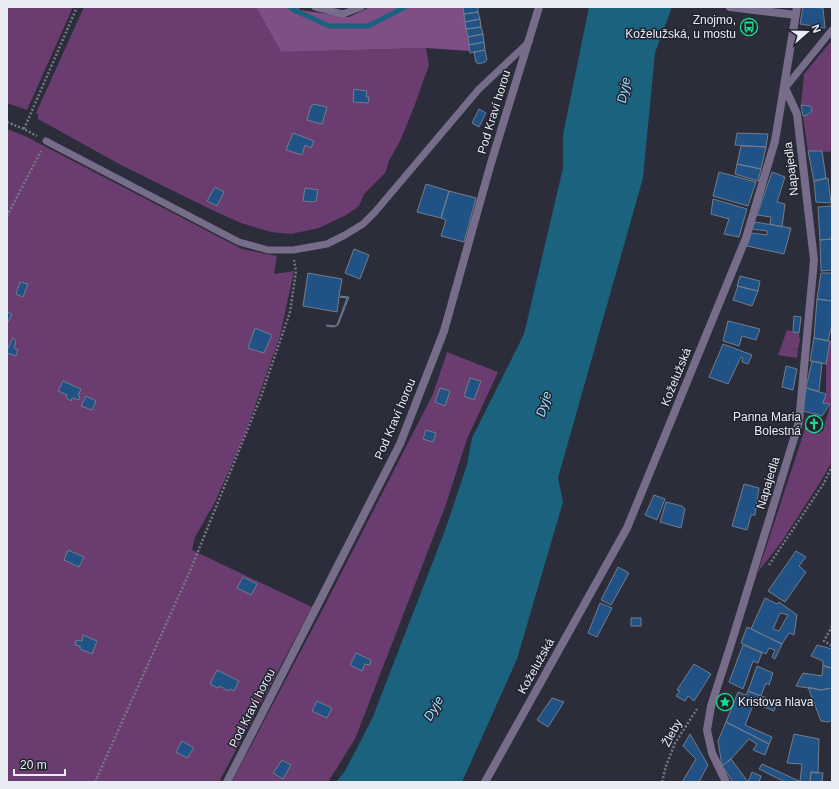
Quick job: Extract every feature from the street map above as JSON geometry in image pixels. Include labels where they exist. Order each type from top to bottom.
[{"type":"street","name":"Pod Kraví horou","points":[[227,782],[400,444],[444,331],[491,163],[539,7]]},
{"type":"street","name":"Koželužská","points":[[485,782],[627,528],[746,238],[775,142],[785,88],[796,11],[730,7]]},
{"type":"street","name":"Napajedla","points":[[726,782],[712,753],[707,730],[711,706],[799,422],[814,260],[796,114],[785,88]]},
{"type":"lane","points":[[315,7],[343,14],[361,7]]},
{"type":"lane","points":[[785,88],[832,30]]},
{"type":"lane","points":[[46,141],[239,242],[268,250],[293,250],[327,244],[346,236],[375,212],[479,89],[529,42]]},
{"type":"path","points":[[24,129],[77,7]]},
{"type":"path","points":[[7,122],[46,141],[7,216]]},
{"type":"path","points":[[95,782],[190,571],[260,399],[290,312],[296,271],[293,250]]},
{"type":"path","points":[[768,568],[824,483],[832,466]]},
{"type":"path","points":[[832,626],[824,641],[832,646]]},
{"type":"path","name":"Žleby","points":[[662,782],[666,766],[684,727],[695,711],[701,706],[711,706]]},
{"type":"shaded area","points":[[7,7],[73,7],[27,110],[7,103]]},
{"type":"shaded area","points":[[84,7],[256,7],[281,52],[426,48],[429,65],[414,107],[385,173],[364,194],[359,206],[346,215],[319,228],[291,234],[271,232],[241,223],[212,210],[121,165],[38,119],[38,114],[36,113]]},
{"type":"shaded area","points":[[256,7],[298,7],[300,10],[349,17],[370,7],[463,7],[470,51],[426,48],[281,52]]},
{"type":"shaded area","points":[[832,40],[832,152],[808,151],[803,116],[810,114],[812,109],[810,106],[801,105],[804,74]]},
{"type":"shaded area","points":[[7,129],[25,136],[242,249],[277,256],[274,274],[294,271],[280,336],[244,437],[215,502],[195,537],[192,550],[312,607],[219,782],[7,782]]},
{"type":"shaded area","points":[[787,330],[799,333],[800,340],[798,349],[794,349],[798,350],[797,358],[778,355]]},
{"type":"shaded area","points":[[830,341],[832,341],[832,461],[821,481],[782,541],[758,572],[805,429],[818,434],[823,431],[830,405],[823,403],[826,394],[826,364]]},
{"type":"shaded area","points":[[447,352],[498,372],[467,439],[445,507],[355,739],[328,782],[232,782],[433,394]]},
{"type":"water","name":"Dyje","points":[[589,7],[672,7],[655,53],[643,178],[558,478],[563,502],[517,659],[462,782],[336,782],[345,771],[372,719],[444,533],[467,465],[472,438],[524,334],[563,168],[563,135]]},
{"type":"building","points":[[463,7],[478,7],[478,12],[464,14]]},
{"type":"building","points":[[803,7],[823,8],[825,28],[800,24]]},
{"type":"building","points":[[478,12],[480,19],[465,22],[464,14]]},
{"type":"building","points":[[480,19],[481,27],[466,29],[465,22]]},
{"type":"building","points":[[481,27],[483,34],[468,37],[466,29]]},
{"type":"building","points":[[483,34],[484,42],[469,45],[468,37]]},
{"type":"building","points":[[484,42],[485,50],[470,53],[469,45]]},
{"type":"building","points":[[485,50],[487,60],[478,64],[476,62],[474,52]]},
{"type":"building","points":[[354,89],[367,91],[366,97],[369,97],[368,103],[353,102]]},
{"type":"building","points":[[313,104],[327,107],[322,124],[307,120]]},
{"type":"building","points":[[801,105],[810,106],[812,109],[811,112],[803,116]]},
{"type":"building","points":[[479,109],[486,113],[479,127],[472,123]]},
{"type":"building","points":[[293,133],[314,141],[311,148],[305,145],[302,155],[286,150]]},
{"type":"building","points":[[737,133],[768,134],[766,147],[735,145]]},
{"type":"building","points":[[741,146],[766,147],[761,169],[737,164]]},
{"type":"building","points":[[808,151],[822,151],[826,178],[814,181]]},
{"type":"building","points":[[737,164],[761,169],[758,181],[735,174]]},
{"type":"building","points":[[719,172],[756,182],[748,206],[713,196]]},
{"type":"building","points":[[772,172],[785,177],[777,202],[785,204],[782,227],[770,224],[771,217],[757,215]]},
{"type":"building","points":[[828,178],[831,203],[816,202],[814,181]]},
{"type":"building","points":[[426,184],[449,191],[441,218],[417,212]]},
{"type":"building","points":[[215,187],[224,192],[217,206],[207,201]]},
{"type":"building","points":[[305,188],[318,190],[316,201],[303,201]]},
{"type":"building","points":[[449,191],[476,198],[464,242],[441,236],[446,220],[441,218]]},
{"type":"building","points":[[713,199],[747,209],[739,237],[724,234],[729,219],[711,214]]},
{"type":"building","points":[[832,206],[832,239],[820,240],[818,207]]},
{"type":"building","points":[[755,222],[791,228],[784,254],[747,246],[751,233],[767,235],[767,231],[752,229]]},
{"type":"building","points":[[832,239],[832,270],[821,271],[820,240]]},
{"type":"building","points":[[354,249],[369,255],[360,279],[345,273]]},
{"type":"building","points":[[308,273],[342,279],[339,296],[349,297],[338,325],[334,327],[326,326],[337,325],[347,298],[339,297],[337,312],[303,306]]},
{"type":"building","points":[[821,273],[832,273],[832,301],[817,299]]},
{"type":"building","points":[[740,276],[760,281],[758,291],[737,286]]},
{"type":"building","points":[[20,282],[28,284],[23,297],[16,294]]},
{"type":"building","points":[[738,286],[758,291],[752,306],[733,300]]},
{"type":"building","points":[[817,299],[832,301],[832,325],[828,341],[814,338]]},
{"type":"building","points":[[7,312],[12,314],[7,324]]},
{"type":"building","points":[[794,316],[801,317],[799,333],[793,332]]},
{"type":"building","points":[[728,321],[760,329],[756,340],[742,336],[739,346],[723,341]]},
{"type":"building","points":[[255,328],[272,335],[264,353],[248,348]]},
{"type":"building","points":[[13,338],[16,341],[14,348],[18,350],[16,356],[7,353]]},
{"type":"building","points":[[814,338],[830,341],[826,364],[810,361]]},
{"type":"building","points":[[723,344],[752,355],[748,364],[742,362],[743,358],[741,357],[728,384],[709,377]]},
{"type":"building","points":[[812,361],[822,363],[819,391],[806,388]]},
{"type":"building","points":[[786,366],[797,369],[793,390],[782,387]]},
{"type":"building","points":[[470,378],[481,381],[474,400],[464,396]]},
{"type":"building","points":[[63,381],[81,389],[78,396],[80,397],[79,400],[72,398],[71,401],[66,398],[67,395],[58,391]]},
{"type":"building","points":[[440,388],[450,391],[445,406],[435,402]]},
{"type":"building","points":[[806,388],[826,394],[823,403],[830,404],[822,416],[803,411]]},
{"type":"building","points":[[86,396],[96,401],[92,410],[81,406]]},
{"type":"building","name":"Panna Maria Bolestná","points":[[809,416],[818,418],[822,421],[822,428],[818,432],[815,433],[805,429]]},
{"type":"building","points":[[426,430],[436,433],[433,442],[423,439]]},
{"type":"building","points":[[744,484],[759,488],[755,515],[751,515],[747,530],[732,526]]},
{"type":"building","points":[[654,495],[665,499],[657,520],[645,515]]},
{"type":"building","points":[[666,502],[682,506],[685,509],[681,528],[660,522]]},
{"type":"building","points":[[68,550],[84,557],[79,567],[64,560]]},
{"type":"building","points":[[796,551],[806,557],[799,566],[806,572],[785,602],[768,591]]},
{"type":"building","points":[[618,567],[629,573],[611,605],[601,600]]},
{"type":"building","points":[[243,577],[257,584],[251,595],[237,588]]},
{"type":"building","points":[[765,598],[777,604],[779,602],[797,615],[794,635],[789,633],[782,644],[751,629]],"holes":[[[780,613],[788,615],[779,631],[773,629]]]},
{"type":"building","points":[[600,603],[612,608],[597,637],[588,633]]},
{"type":"building","points":[[631,618],[641,618],[641,626],[631,626]]},
{"type":"building","points":[[747,627],[782,644],[775,659],[772,657],[775,650],[769,648],[766,654],[741,643]]},
{"type":"building","points":[[83,635],[97,641],[92,654],[80,649],[80,646],[75,645],[76,640],[82,641]]},
{"type":"building","points":[[743,645],[762,653],[758,663],[753,661],[743,689],[729,682]]},
{"type":"building","points":[[817,645],[832,649],[832,668],[825,667],[823,665],[823,661],[811,656]]},
{"type":"building","points":[[356,653],[371,660],[370,665],[365,664],[362,671],[350,665]]},
{"type":"building","points":[[694,664],[711,674],[694,701],[688,696],[685,701],[676,696],[680,691],[677,690]]},
{"type":"building","points":[[823,665],[832,668],[832,688],[821,690],[796,686],[803,673],[822,676]]},
{"type":"building","points":[[757,666],[773,673],[769,685],[766,683],[761,696],[748,691]]},
{"type":"building","points":[[217,670],[239,681],[234,691],[230,689],[228,691],[220,686],[218,688],[210,684]]},
{"type":"building","points":[[808,687],[821,690],[832,688],[832,720],[828,722],[821,721]]},
{"type":"building","points":[[748,691],[777,702],[774,711],[754,703],[745,725],[772,737],[769,744],[726,722],[738,692],[746,695]]},
{"type":"building","points":[[552,698],[564,702],[548,727],[537,720]]},
{"type":"building","points":[[317,701],[332,708],[327,718],[312,711]]},
{"type":"building","points":[[726,722],[769,744],[765,755],[753,750],[757,744],[749,739],[731,759],[722,766],[718,741]]},
{"type":"building","points":[[690,734],[708,765],[699,782],[682,782],[696,759],[683,746]]},
{"type":"building","points":[[794,734],[819,739],[818,773],[811,772],[810,782],[800,781],[802,764],[787,763]]},
{"type":"building","points":[[182,741],[194,748],[187,758],[176,752]]},
{"type":"building","points":[[731,759],[748,782],[733,782],[722,766]]},
{"type":"building","points":[[282,760],[291,765],[283,779],[273,773]]},
{"type":"building","points":[[762,764],[801,782],[785,782],[759,769]]},
{"type":"building","points":[[752,772],[761,776],[759,782],[748,782]]},
{"type":"building","points":[[811,772],[823,773],[822,782],[810,782]]},
{"type":"waterway","points":[[290,7],[329,26],[368,26],[405,7]]},
{"type":"place","name":"Znojmo, Koželužská, u mostu","points":[[749,27]]},
{"type":"place","name":"Panna Maria Bolestná","points":[[814,424]]},
{"type":"place","name":"Kristova hlava","points":[[725,702]]}]
